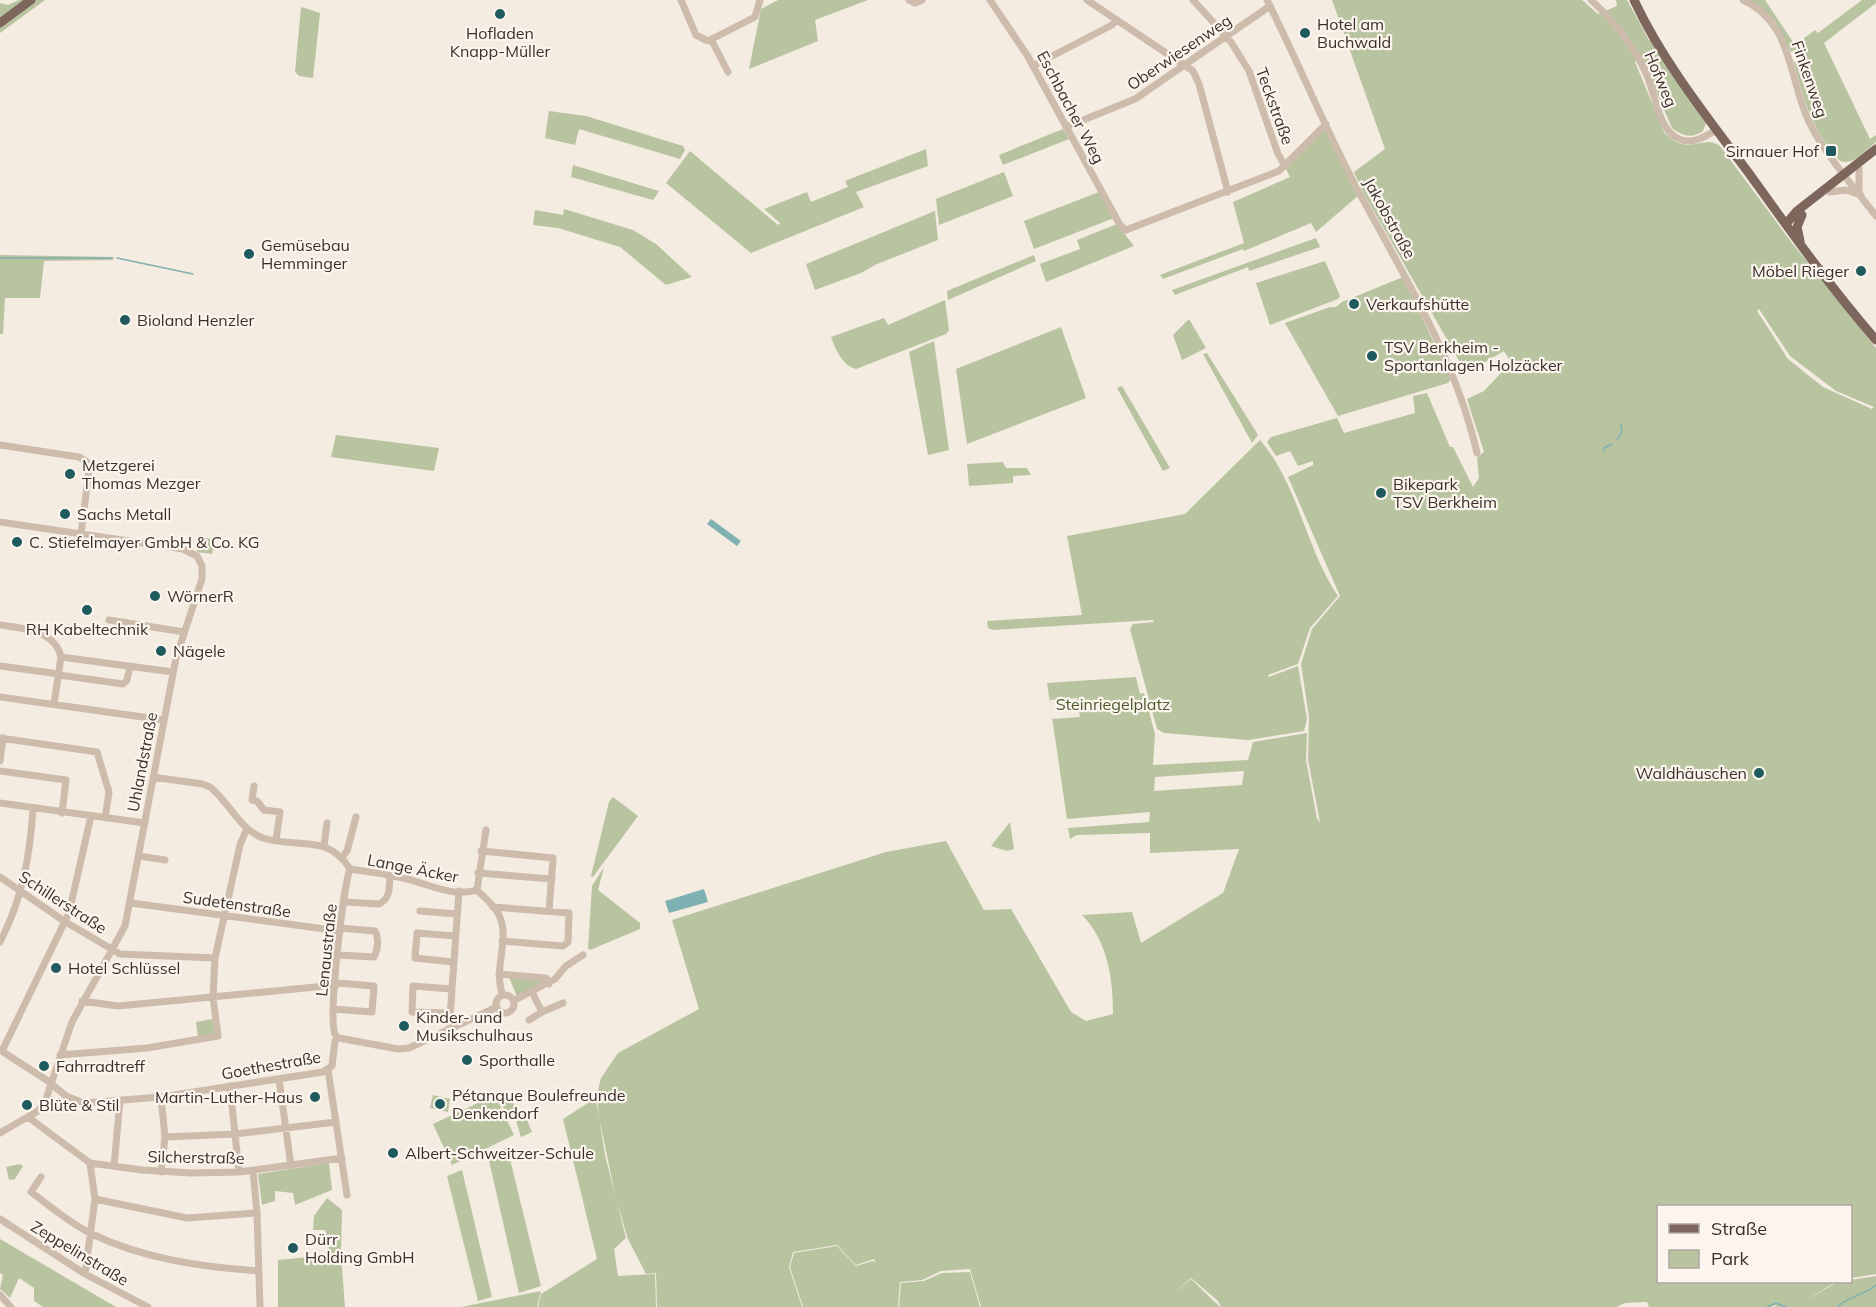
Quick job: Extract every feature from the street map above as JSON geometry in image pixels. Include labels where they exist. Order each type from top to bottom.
[{"type":"main road","points":[[0,23],[31,0]]},
{"type":"main road","points":[[1634,0],[1665,55],[1716,130],[1876,340]]},
{"type":"main road","points":[[1786,224],[1876,149]]},
{"type":"main road","points":[[1775,209],[1785,213],[1799,213],[1830,192],[1846,175],[1858,170],[1876,156]]},
{"type":"main road","points":[[1799,213],[1797,227],[1801,243]]},
{"type":"street","points":[[681,0],[689,24],[700,40],[712,40],[755,17],[760,0]]},
{"type":"street","points":[[909,0],[915,3],[922,0]]},
{"type":"street","name":"Eschbacher Weg","points":[[990,0],[999,10],[1034,66],[1125,229],[1133,229],[1228,192]]},
{"type":"street","points":[[1087,0],[1186,64],[1193,71],[1199,84],[1228,192],[1285,166],[1326,124]]},
{"type":"street","name":"Teckstraße","points":[[1192,0],[1226,36],[1254,83],[1278,154],[1285,166]]},
{"type":"street","name":"Hofweg","points":[[1591,0],[1617,27],[1632,48],[1647,75],[1664,122],[1673,135],[1691,141],[1716,130]]},
{"type":"street","name":"Finkenweg","points":[[1743,0],[1767,16],[1780,34],[1806,117],[1820,141],[1876,216]]},
{"type":"street","name":"Oberwiesenweg","points":[[1066,127],[1135,99],[1226,36],[1268,3]]},
{"type":"street","name":"Jakobstraße","points":[[1268,3],[1326,124],[1432,325],[1460,390],[1478,453]]},
{"type":"street","points":[[1034,66],[1112,25],[1116,20]]},
{"type":"street","points":[[712,40],[728,72]]},
{"type":"street","points":[[1830,192],[1846,190],[1861,195],[1858,170]]},
{"type":"street","points":[[0,446],[79,457],[85,460],[89,470],[81,534],[0,522]]},
{"type":"street","name":"Uhlandstraße","points":[[0,1133],[28,1117],[45,1102],[60,1055],[82,1001],[125,926],[173,672],[202,576],[201,563],[195,555],[177,548],[81,534]]},
{"type":"street","points":[[109,620],[184,632]]},
{"type":"street","points":[[0,625],[38,631],[59,651],[61,657],[54,704]]},
{"type":"street","points":[[61,657],[173,672]]},
{"type":"street","points":[[0,666],[123,684],[127,680],[130,666]]},
{"type":"street","points":[[0,697],[164,720]]},
{"type":"street","points":[[0,761],[2,738],[97,752],[109,792],[105,818]]},
{"type":"street","points":[[0,771],[66,780],[62,813]]},
{"type":"street","name":"Lange Äcker","points":[[153,777],[202,783],[220,795],[247,828],[255,834],[276,840],[324,846],[342,857],[350,869],[436,888],[459,891],[477,890],[493,907],[503,924],[499,974],[503,995]]},
{"type":"street","points":[[254,786],[252,800],[257,801],[264,810],[280,812],[276,840]]},
{"type":"street","points":[[0,803],[144,823]]},
{"type":"street","points":[[0,942],[2,932],[22,891],[30,849],[33,808]]},
{"type":"street","points":[[1,1051],[42,972],[69,913],[91,816]]},
{"type":"street","name":"Lange Äcker","points":[[342,857],[347,851],[356,817]]},
{"type":"street","points":[[324,846],[327,823]]},
{"type":"street","points":[[60,1055],[147,1048],[218,1036],[213,997],[214,958],[240,845],[247,828]]},
{"type":"street","points":[[477,890],[481,851],[486,830]]},
{"type":"street","points":[[481,851],[553,858],[549,911]]},
{"type":"street","points":[[139,856],[165,860]]},
{"type":"street","name":"Lenaustraße","points":[[336,1038],[333,1009],[340,930],[350,869]]},
{"type":"street","points":[[478,873],[552,879]]},
{"type":"street","points":[[344,902],[380,904],[384,902],[388,896],[390,876]]},
{"type":"street","name":"Schillerstraße","points":[[0,877],[64,921],[130,956],[214,958]]},
{"type":"street","points":[[449,1031],[459,891]]},
{"type":"street","name":"Sudetenstraße","points":[[131,903],[222,916],[375,932],[377,937],[374,957],[339,955]]},
{"type":"street","points":[[493,907],[569,913],[567,942],[563,946],[502,941]]},
{"type":"street","points":[[420,911],[457,914]]},
{"type":"street","points":[[453,962],[415,958],[417,933],[455,936]]},
{"type":"street","points":[[513,1001],[549,984],[566,966],[583,955]]},
{"type":"street","points":[[499,974],[546,978],[549,984]]},
{"type":"street","points":[[82,1001],[118,1006],[336,984],[374,986],[372,1012],[333,1009]]},
{"type":"street","points":[[449,1013],[412,1012],[413,986],[451,988]]},
{"type":"street","points":[[532,992],[542,1012]]},
{"type":"street","points":[[503,995],[510,997],[513,1001],[513,1007],[508,1012],[502,1012],[497,1007],[497,999],[503,995]]},
{"type":"street","points":[[529,1020],[563,1003]]},
{"type":"street","points":[[336,1038],[398,1049],[409,1048],[497,1007]]},
{"type":"street","name":"Goethestraße","points":[[1,1051],[77,1102],[120,1101],[161,1097],[328,1070],[332,1066],[336,1038]]},
{"type":"street","points":[[328,1070],[347,1196]]},
{"type":"street","points":[[279,1078],[291,1166]]},
{"type":"street","points":[[230,1086],[239,1172]]},
{"type":"street","points":[[161,1097],[165,1137],[161,1172]]},
{"type":"street","points":[[114,1166],[120,1101]]},
{"type":"street","name":"Silcherstraße","points":[[28,1117],[90,1163],[161,1172],[239,1172],[342,1158]]},
{"type":"street","points":[[165,1137],[235,1134],[285,1126],[336,1122]]},
{"type":"street","points":[[85,1274],[95,1199],[90,1163]]},
{"type":"street","points":[[253,1171],[257,1213],[260,1307]]},
{"type":"street","points":[[41,1177],[31,1192],[92,1234],[158,1257],[195,1265],[259,1271]]},
{"type":"street","points":[[95,1199],[188,1218],[257,1213]]},
{"type":"street","name":"Zeppelinstraße","points":[[0,1219],[85,1274],[148,1307]]},
{"type":"street","points":[[0,1295],[12,1307]]},
{"type":"green space","points":[[19,0],[26,0],[0,19],[0,3],[8,5]]},
{"type":"green space","points":[[36,0],[45,0],[0,33],[0,26]]},
{"type":"green space","points":[[778,0],[868,0],[815,20],[818,41],[749,69],[761,9]]},
{"type":"green space","name":"Steinriegelplatz","points":[[1332,0],[1582,0],[1598,14],[1617,6],[1616,0],[1627,0],[1649,40],[1653,40],[1706,123],[1703,131],[1691,136],[1683,135],[1672,128],[1641,56],[1635,62],[1664,132],[1681,144],[1707,142],[1720,146],[1792,243],[1876,348],[1876,1274],[1852,1278],[1852,1205],[1657,1205],[1657,1283],[1833,1283],[1805,1301],[1835,1283],[1852,1283],[1852,1280],[1876,1276],[1876,1307],[1774,1307],[1777,1304],[1771,1307],[1649,1307],[1647,1302],[1625,1303],[1617,1307],[1221,1307],[1218,1301],[1191,1278],[1173,1294],[1191,1279],[1220,1307],[981,1307],[970,1269],[941,1271],[922,1280],[900,1282],[898,1307],[803,1307],[790,1267],[794,1253],[837,1246],[856,1266],[873,1261],[876,1263],[874,1259],[856,1265],[837,1245],[793,1252],[789,1267],[802,1307],[657,1307],[656,1273],[646,1274],[628,1239],[616,1199],[599,1117],[597,1095],[601,1078],[618,1053],[699,1009],[672,920],[886,852],[946,841],[984,910],[1011,909],[1071,1012],[1086,1021],[1113,1014],[1110,975],[1103,949],[1091,925],[1082,915],[1132,912],[1141,943],[1223,893],[1239,849],[1150,853],[1150,833],[1077,835],[1070,839],[1068,828],[1149,822],[1150,812],[1067,819],[1052,719],[1080,717],[1077,698],[1050,700],[1051,712],[1047,683],[1136,677],[1140,694],[1144,693],[1155,734],[1153,765],[1248,760],[1253,742],[1307,733],[1306,760],[1317,819],[1320,822],[1308,760],[1309,717],[1301,664],[1312,629],[1340,596],[1288,477],[1313,465],[1313,461],[1298,466],[1290,451],[1276,456],[1267,442],[1271,437],[1337,418],[1344,433],[1415,413],[1413,396],[1427,393],[1450,447],[1453,447],[1473,487],[1479,478],[1477,458],[1484,452],[1467,399],[1484,391],[1511,362],[1504,351],[1466,373],[1363,192],[1354,172],[1385,149]],"holes":[[[1759,309],[1790,356],[1836,391],[1874,407],[1872,409],[1823,387],[1788,359],[1757,311]],[[1244,771],[1242,785],[1154,791],[1155,777]]]},
{"type":"green space","points":[[1750,0],[1765,0],[1795,45],[1815,30],[1818,33],[1862,0],[1876,0],[1876,3],[1824,43],[1870,139],[1876,135],[1876,142],[1859,156],[1850,161],[1840,161],[1823,139],[1805,102],[1794,62],[1804,57],[1798,49],[1791,52],[1775,21]]},
{"type":"green space","points":[[301,7],[320,13],[313,78],[299,76],[295,72]]},
{"type":"green space","points":[[549,111],[586,116],[683,146],[685,150],[680,159],[579,129],[575,145],[545,138]]},
{"type":"green space","points":[[1063,129],[1069,139],[1003,165],[999,155]]},
{"type":"green space","points":[[1322,130],[1327,131],[1359,195],[1316,232],[1311,223],[1244,251],[1243,249],[1163,279],[1160,275],[1244,243],[1233,202],[1290,177],[1286,169]]},
{"type":"green space","points":[[926,149],[928,166],[856,192],[864,207],[751,253],[666,183],[690,151],[778,225],[780,223],[764,209],[807,192],[811,202],[848,187],[845,181]]},
{"type":"green space","points":[[573,165],[659,191],[653,200],[571,177]]},
{"type":"green space","points":[[1004,172],[1013,196],[939,225],[936,199]]},
{"type":"green space","points":[[1099,192],[1114,218],[1034,249],[1024,221]]},
{"type":"green space","points":[[564,209],[633,230],[656,244],[692,277],[666,285],[620,247],[558,228],[533,225],[535,210],[563,215]]},
{"type":"green space","points":[[935,211],[938,240],[815,290],[806,264]]},
{"type":"green space","points":[[1117,224],[1134,246],[1046,282],[1040,264],[1080,249],[1077,240]]},
{"type":"green space","points":[[1316,238],[1320,247],[1249,271],[1248,267],[1175,295],[1172,290]]},
{"type":"green space","points":[[0,255],[114,257],[113,260],[44,261],[40,298],[5,298],[3,334],[0,334]]},
{"type":"green space","points":[[1034,255],[1036,261],[948,300],[947,291]]},
{"type":"green space","points":[[1325,261],[1340,296],[1338,299],[1270,325],[1256,283]]},
{"type":"green space","name":"TSV Berkheim - Sportanlagen Holzäcker","points":[[1403,277],[1451,379],[1448,383],[1338,416],[1285,323],[1336,307],[1342,302]]},
{"type":"green space","points":[[945,300],[949,330],[946,334],[856,369],[843,361],[837,352],[831,337],[884,318],[888,325]]},
{"type":"green space","points":[[1189,319],[1206,348],[1182,360],[1173,335]]},
{"type":"green space","points":[[1061,327],[1086,398],[967,444],[956,369]]},
{"type":"green space","points":[[934,341],[949,450],[928,455],[909,352]]},
{"type":"green space","points":[[1207,353],[1258,435],[1252,443],[1203,354]]},
{"type":"green space","points":[[1122,386],[1170,468],[1163,471],[1117,388]]},
{"type":"green space","points":[[336,435],[439,448],[434,471],[331,457]]},
{"type":"green space","points":[[1260,440],[1284,476],[1327,578],[1338,596],[1310,628],[1298,664],[1268,675],[1269,677],[1298,666],[1307,719],[1304,731],[1248,740],[1164,733],[1157,729],[1130,629],[1133,624],[1154,622],[1153,620],[993,630],[988,628],[987,621],[1082,615],[1067,536],[1185,514]]},
{"type":"green space","points":[[1003,462],[1006,468],[1027,468],[1031,475],[1013,476],[1013,483],[969,486],[967,464]]},
{"type":"green space","points":[[201,537],[215,540],[212,554],[197,552]]},
{"type":"green space","points":[[613,797],[638,816],[593,877],[591,876],[609,802]]},
{"type":"green space","points":[[1010,822],[1014,849],[1007,851],[991,846]]},
{"type":"green space","points":[[604,867],[598,890],[640,923],[640,929],[590,950],[588,948],[592,886]]},
{"type":"green space","points":[[509,977],[545,980],[546,982],[517,997]]},
{"type":"green space","points":[[213,1019],[215,1035],[198,1038],[196,1022]]},
{"type":"green space","name":"Pétanque Boulefreunde Denkendorf","points":[[433,1095],[450,1099],[448,1112],[430,1108]]},
{"type":"green space","points":[[495,1095],[514,1135],[452,1165],[433,1124]]},
{"type":"green space","points":[[510,1095],[519,1116],[525,1115],[532,1132],[521,1137],[515,1118],[509,1120],[500,1100]]},
{"type":"green space","points":[[596,1098],[605,1155],[626,1238],[614,1249],[618,1276],[655,1274],[656,1307],[538,1307],[541,1294],[597,1259],[563,1119]]},
{"type":"green space","points":[[507,1147],[541,1286],[519,1293],[488,1156]]},
{"type":"green space","points":[[329,1163],[332,1190],[295,1205],[293,1193],[275,1191],[275,1201],[262,1205],[258,1174]]},
{"type":"green space","points":[[20,1164],[23,1166],[15,1179],[9,1180],[6,1167]]},
{"type":"green space","points":[[462,1170],[492,1297],[478,1301],[447,1176]]},
{"type":"green space","points":[[327,1198],[342,1210],[341,1254],[345,1307],[278,1307],[278,1260],[330,1255],[325,1230],[313,1230],[314,1216]]},
{"type":"green space","points":[[0,1239],[116,1307],[43,1307],[34,1301],[34,1288],[19,1278],[10,1298],[0,1289],[3,1275],[0,1273]]},
{"type":"green space","points":[[970,1272],[980,1307],[899,1307],[901,1283],[924,1281],[942,1273]]},
{"type":"green space","points":[[541,1291],[537,1307],[461,1307]]},
{"type":"water","points":[[711,519],[741,541],[737,546],[707,524]]},
{"type":"water","points":[[704,889],[708,902],[669,913],[665,901]]},
{"type":"waterway","points":[[0,258],[112,258]]},
{"type":"waterway","points":[[117,258],[193,274]]},
{"type":"waterway","points":[[1617,440],[1622,432],[1621,424]]},
{"type":"waterway","points":[[1604,448],[1612,444]]},
{"type":"waterway","points":[[1837,1307],[1876,1285]]},
{"type":"waterway","points":[[1767,1307],[1776,1303],[1786,1307]]},
{"type":"place","name":"Hofladen Knapp-Müller","points":[[500,14]]},
{"type":"place","name":"Hotel am Buchwald","points":[[1305,33]]},
{"type":"place","name":"Sirnauer Hof","points":[[1831,151]]},
{"type":"place","name":"Gemüsebau Hemminger","points":[[249,254]]},
{"type":"place","name":"Möbel Rieger","points":[[1861,271]]},
{"type":"place","name":"Verkaufshütte","points":[[1354,304]]},
{"type":"place","name":"Bioland Henzler","points":[[125,320]]},
{"type":"place","name":"TSV Berkheim - Sportanlagen Holzäcker","points":[[1372,356]]},
{"type":"place","name":"Metzgerei Thomas Mezger","points":[[70,474]]},
{"type":"place","name":"Bikepark TSV Berkheim","points":[[1381,493]]},
{"type":"place","name":"Sachs Metall","points":[[65,514]]},
{"type":"place","name":"C. Stiefelmayer GmbH & Co. KG","points":[[17,542]]},
{"type":"place","name":"WörnerR","points":[[155,596]]},
{"type":"place","name":"RH Kabeltechnik","points":[[87,610]]},
{"type":"place","name":"Nägele","points":[[161,651]]},
{"type":"place","name":"Waldhäuschen","points":[[1759,773]]},
{"type":"place","name":"Hotel Schlüssel","points":[[56,968]]},
{"type":"place","name":"Kinder- und Musikschulhaus","points":[[404,1026]]},
{"type":"place","name":"Sporthalle","points":[[467,1060]]},
{"type":"place","name":"Fahrradtreff","points":[[44,1066]]},
{"type":"place","name":"Martin-Luther-Haus","points":[[315,1097]]},
{"type":"place","name":"Pétanque Boulefreunde Denkendorf","points":[[440,1104]]},
{"type":"place","name":"Blüte & Stil","points":[[27,1105]]},
{"type":"place","name":"Albert-Schweitzer-Schule","points":[[393,1153]]},
{"type":"place","name":"Dürr Holding GmbH","points":[[293,1248]]}]
